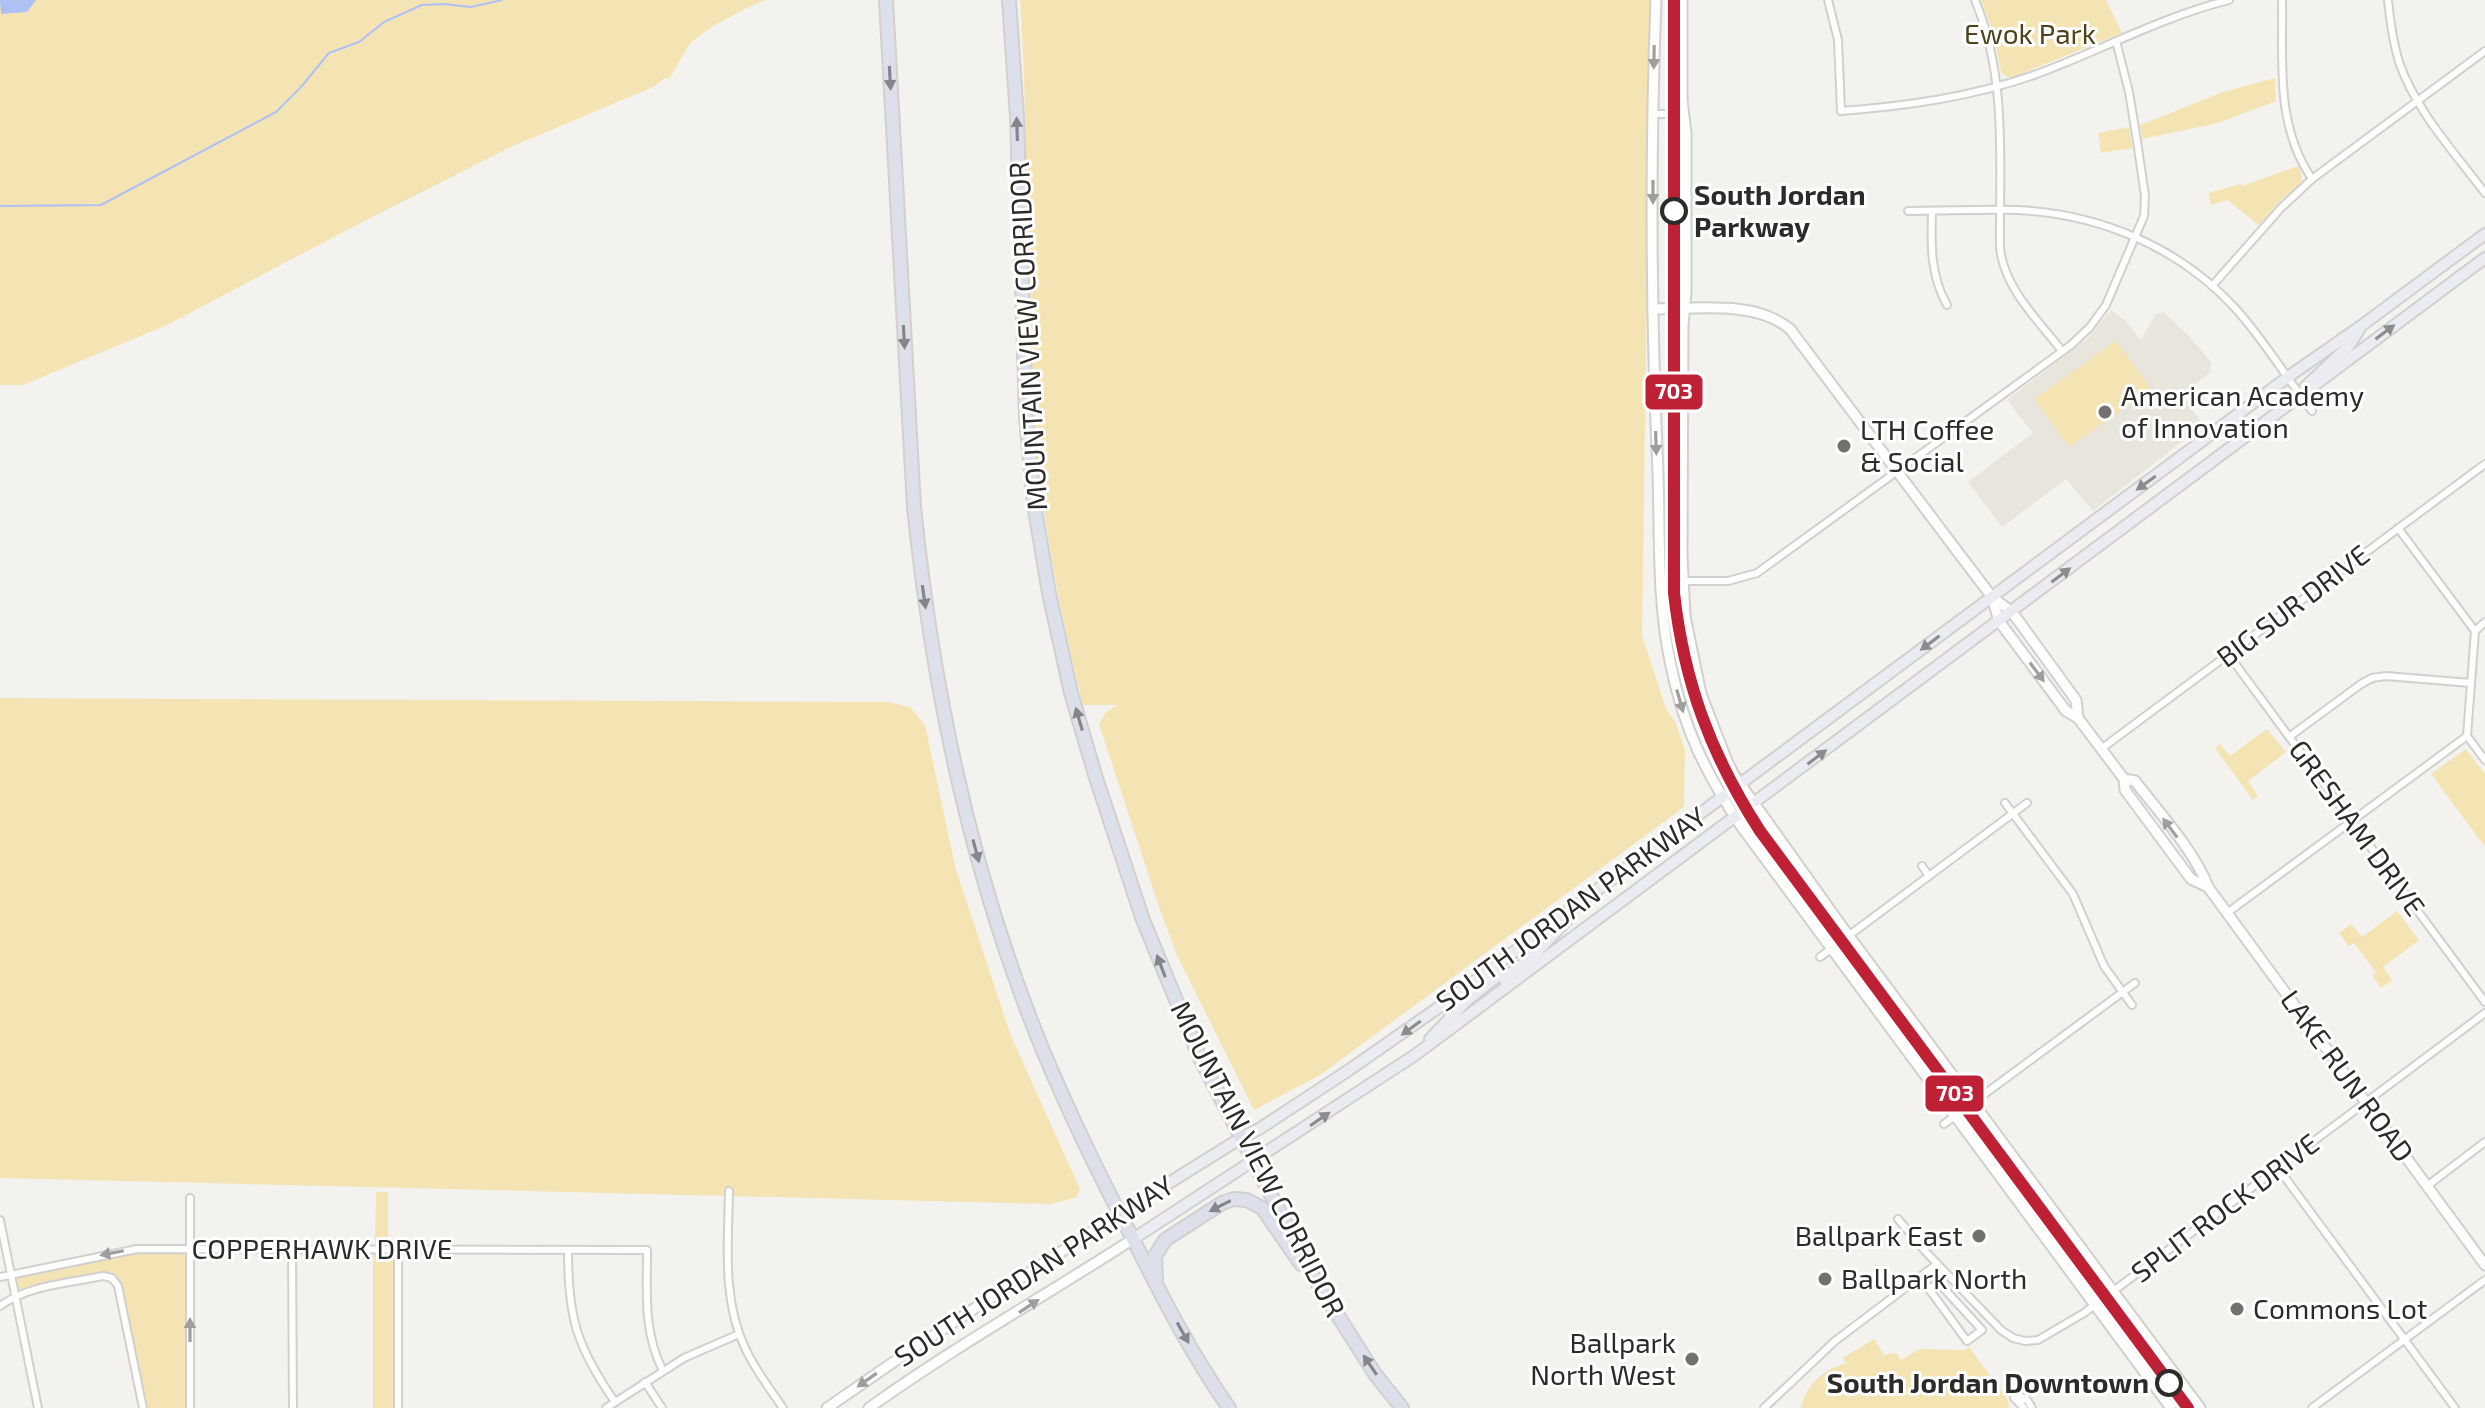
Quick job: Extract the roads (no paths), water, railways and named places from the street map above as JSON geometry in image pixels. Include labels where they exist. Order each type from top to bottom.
[{"type":"highway","points":[[886,0],[914,507],[923,590],[942,708],[962,799],[984,880],[1042,1048],[1119,1214],[1164,1300],[1229,1408]]},
{"type":"highway","name":"MOUNTAIN VIEW CORRIDOR","points":[[1009,0],[1017,117],[1026,417],[1034,504],[1071,693],[1143,920],[1194,1045],[1314,1278],[1375,1374],[1402,1408]]},
{"type":"highway","points":[[1164,1300],[1154,1267],[1161,1243],[1222,1203],[1234,1199],[1247,1200],[1262,1208],[1294,1256],[1314,1278]]},
{"type":"main road","name":"SOUTH JORDAN PARKWAY","points":[[1133,1239],[1415,1055],[1588,898],[2485,234]]},
{"type":"main road","name":"SOUTH JORDAN PARKWAY","points":[[1119,1214],[1502,976],[1735,818],[2485,258]]},
{"type":"main road","points":[[2301,397],[2305,387],[2348,347],[2361,326]]},
{"type":"street","points":[[1656,0],[1653,309],[1660,581],[1668,650],[1679,700],[1697,751],[1735,818],[2171,1408]]},
{"type":"street","points":[[1682,0],[1683,114],[1686,133],[1683,581],[1687,634],[1698,685],[1716,738],[1740,784],[1849,936],[2200,1408]]},
{"type":"street","points":[[1828,0],[1838,40],[1841,111],[1947,99],[1998,86],[2046,70],[2172,17],[2229,0]]},
{"type":"street","points":[[1975,0],[1993,53],[1998,86],[2001,256],[2008,279],[2062,351]]},
{"type":"street","points":[[2282,0],[2284,107],[2292,142],[2312,179]]},
{"type":"street","points":[[2388,0],[2395,49],[2405,76],[2418,101],[2485,193]]},
{"type":"street","points":[[1660,581],[1732,581],[1757,573],[2062,351],[2099,317],[2144,216],[2145,196],[2131,105],[2116,41]]},
{"type":"street","points":[[2212,286],[2281,208],[2312,179],[2485,51]]},
{"type":"street","points":[[1654,114],[1683,114]]},
{"type":"street","points":[[1908,211],[2035,211],[2070,217],[2137,237],[2177,259],[2212,286],[2248,323],[2312,411]]},
{"type":"street","points":[[1932,211],[1933,268],[1947,305]]},
{"type":"street","name":"LAKE RUN ROAD","points":[[1653,309],[1750,311],[1772,317],[1784,325],[1798,339],[1992,597],[2012,612],[2076,700],[2078,718]]},
{"type":"street","name":"BIG SUR DRIVE","points":[[2101,749],[2485,464]]},
{"type":"street","points":[[2398,528],[2475,631],[2467,736],[2485,760]]},
{"type":"street","name":"LAKE RUN ROAD","points":[[1992,597],[1999,621],[2066,711],[2078,718],[2124,779],[2125,790],[2191,879],[2208,887],[2485,1265]]},
{"type":"street","points":[[2475,631],[2485,622]]},
{"type":"street","name":"GRESHAM DRIVE","points":[[2228,654],[2485,1002]]},
{"type":"street","points":[[2289,737],[2372,678],[2386,676],[2471,683]]},
{"type":"street","points":[[2227,913],[2467,736]]},
{"type":"street","points":[[2005,803],[2077,901],[2104,966],[2132,1005]]},
{"type":"street","points":[[1820,957],[2027,803]]},
{"type":"street","points":[[1922,866],[1929,876]]},
{"type":"street","points":[[1944,1124],[2135,983]]},
{"type":"street","name":"SPLIT ROCK DRIVE","points":[[1898,1219],[2001,1330],[2019,1340],[2043,1338],[2095,1305],[2485,1013]]},
{"type":"street","points":[[2427,1186],[2485,1142]]},
{"type":"street","points":[[2278,1168],[2455,1408]]},
{"type":"street","points":[[729,1191],[732,1310],[751,1361],[783,1408]]},
{"type":"street","points":[[190,1198],[190,1408]]},
{"type":"street","name":"SOUTH JORDAN PARKWAY","points":[[827,1408],[1119,1214]]},
{"type":"street","points":[[0,1220],[38,1408]]},
{"type":"street","name":"SOUTH JORDAN PARKWAY","points":[[869,1408],[947,1355],[1133,1239]]},
{"type":"street","points":[[292,1249],[293,1408]]},
{"type":"street","points":[[398,1249],[398,1408]]},
{"type":"street","points":[[568,1250],[569,1297],[577,1334],[592,1367],[615,1402]]},
{"type":"street","name":"COPPERHAWK DRIVE","points":[[0,1277],[121,1251],[647,1250],[647,1326],[663,1371]]},
{"type":"street","points":[[1764,1408],[1835,1341],[1937,1264]]},
{"type":"street","points":[[0,1306],[29,1291],[103,1276],[112,1278],[118,1286],[143,1408]]},
{"type":"street","points":[[2312,1408],[2485,1280]]},
{"type":"street","points":[[1938,1282],[1982,1330],[1967,1341],[1929,1289],[1938,1282]]},
{"type":"street","points":[[606,1408],[699,1350],[739,1334]]},
{"type":"street","points":[[645,1382],[662,1408]]},
{"type":"street","points":[[2024,1408],[2014,1398],[2019,1394],[2023,1400],[2026,1398],[2032,1408]]},
{"type":"water","points":[[0,0],[36,0],[27,12],[1,14]]},
{"type":"waterway","points":[[0,206],[101,205],[276,112],[329,53],[359,42],[384,22],[422,5],[471,7],[502,0]]},
{"type":"place","name":"South Jordan Parkway","points":[[1674,211]]},
{"type":"place","name":"American Academy of Innovation","points":[[2105,412]]},
{"type":"place","name":"LTH Coffee & Social","points":[[1844,446]]},
{"type":"place","name":"Ballpark East","points":[[1979,1236]]},
{"type":"place","name":"Ballpark North","points":[[1825,1279]]},
{"type":"place","name":"Commons Lot","points":[[2237,1309]]},
{"type":"place","name":"Ballpark North West","points":[[1692,1359]]},
{"type":"place","name":"South Jordan Downtown","points":[[2169,1383]]},
{"type":"park label","name":"Ewok Park","points":[[2030,34]]}]
